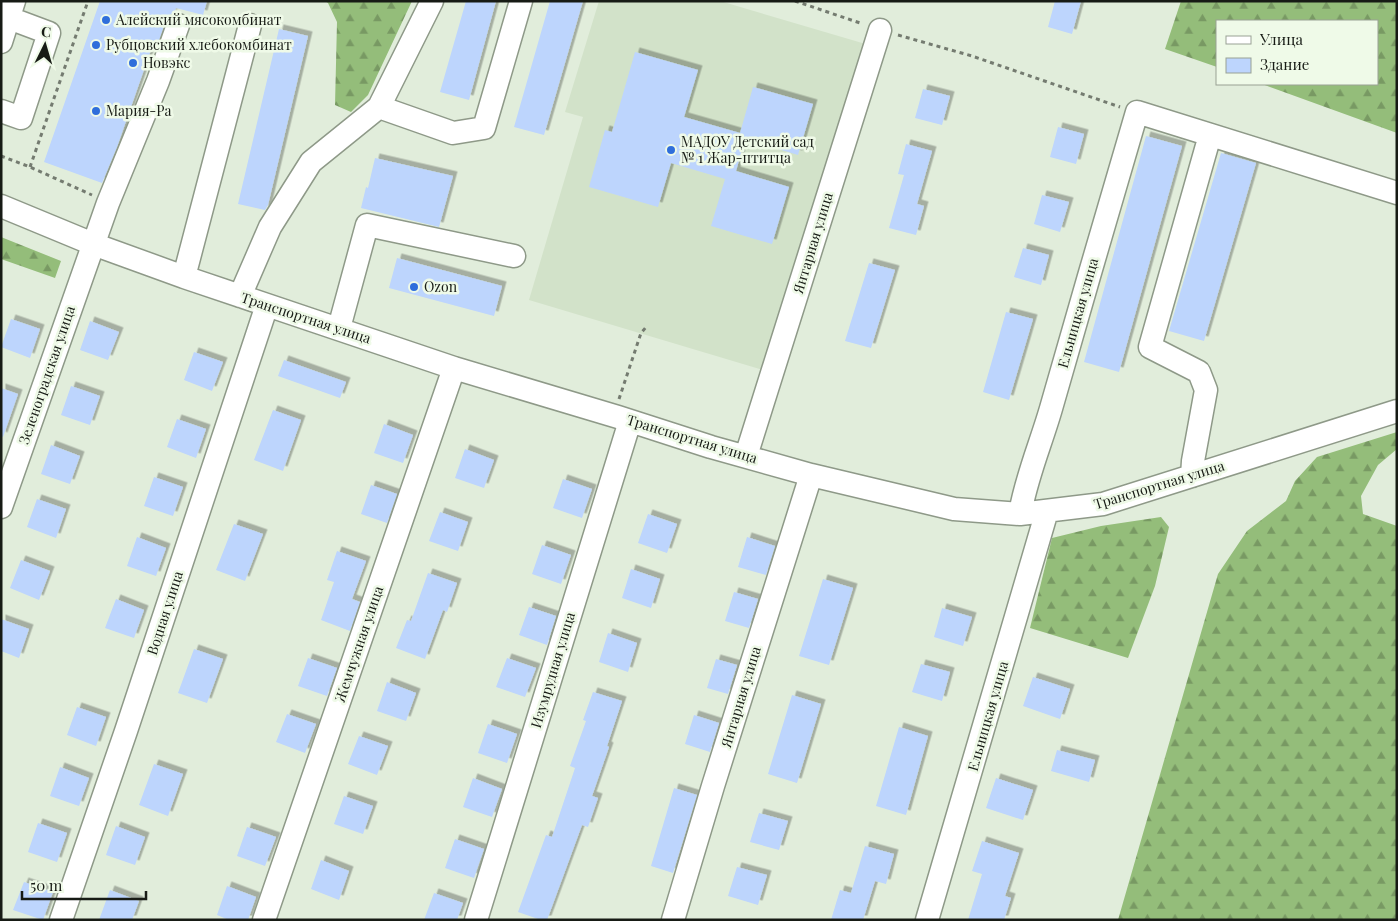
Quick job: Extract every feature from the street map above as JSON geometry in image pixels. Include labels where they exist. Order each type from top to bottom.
[{"type":"street","points":[[240,296],[270,227],[310,162],[380,107],[432,1]]},
{"type":"street","points":[[380,107],[452,133],[484,128],[521,1]]},
{"type":"street","points":[[1,42],[11,10],[49,33],[21,118],[1,111]]},
{"type":"street","name":"Зеленоградская улица","points":[[1,507],[108,203],[158,81],[178,25]]},
{"type":"street","points":[[184,277],[250,25]]},
{"type":"street","name":"Янтарная улица","points":[[746,456],[880,30]]},
{"type":"street","points":[[1137,112],[1397,193]]},
{"type":"street","name":"Ельницкая улица","points":[[1020,514],[1023,498],[1052,406],[1137,112]]},
{"type":"street","points":[[1192,476],[1192,461],[1206,390],[1199,372],[1150,347],[1210,135]]},
{"type":"street","name":"Транспортная улица","points":[[1,206],[93,244],[184,277],[454,368],[624,412],[711,447],[811,475],[954,509],[1020,514],[1103,504],[1397,411]]},
{"type":"street","points":[[339,328],[367,224],[514,256]]},
{"type":"street","name":"Водная улица","points":[[61,920],[126,731],[267,304]]},
{"type":"street","name":"Жемчужная улица","points":[[264,920],[454,368]]},
{"type":"street","name":"Изумрудная улица","points":[[476,920],[624,412]]},
{"type":"street","name":"Янтарная улица","points":[[674,920],[716,776],[811,475]]},
{"type":"street","name":"Ельницкая улица","points":[[927,920],[1047,511]]},
{"type":"path","points":[[30,167],[88,1]]},
{"type":"path","points":[[795,1],[880,30],[972,56],[1137,112]]},
{"type":"path","points":[[1,156],[30,167],[108,203]]},
{"type":"path","points":[[624,412],[641,333],[647,326]]},
{"type":"shaded area","points":[[599,1],[720,1],[869,45],[763,370],[529,300],[583,117],[565,112]]},
{"type":"green space","points":[[325,1],[412,1],[368,95],[351,112],[335,105],[337,22],[328,3]]},
{"type":"green space","points":[[1181,1],[1397,1],[1397,133],[1265,85],[1378,85],[1378,20],[1216,20],[1216,67],[1165,49]]},
{"type":"green space","points":[[1,237],[61,261],[55,278],[1,259]]},
{"type":"green space","points":[[1397,432],[1397,449],[1378,465],[1361,496],[1363,514],[1397,526],[1397,920],[1118,920],[1218,574],[1247,531],[1286,501],[1295,481],[1317,457]]},
{"type":"green space","points":[[1161,517],[1169,527],[1155,586],[1128,658],[1030,628],[1052,538],[1101,526]]},
{"type":"building","name":"Мария-Ра","points":[[100,1],[207,1],[203,15],[176,8],[174,13],[169,15],[166,20],[157,46],[153,44],[117,147],[102,183],[44,162]]},
{"type":"building","points":[[466,1],[496,1],[469,100],[440,92]]},
{"type":"building","points":[[550,1],[583,1],[544,135],[514,127]]},
{"type":"building","points":[[1055,1],[1081,1],[1072,34],[1048,27]]},
{"type":"building","points":[[279,29],[308,36],[268,205],[265,210],[238,204]]},
{"type":"building","name":"МАДОУ Детский сад № 1 Жар-птитца","points":[[635,52],[698,70],[684,117],[740,133],[753,87],[813,104],[798,155],[745,139],[736,171],[789,187],[772,244],[711,226],[725,179],[671,163],[658,207],[589,187],[605,130],[612,132]]},
{"type":"building","points":[[923,89],[950,96],[942,125],[915,118]]},
{"type":"building","points":[[1058,127],[1084,134],[1076,164],[1050,157]]},
{"type":"building","points":[[1146,136],[1182,146],[1119,372],[1084,362]]},
{"type":"building","points":[[906,144],[932,151],[917,204],[924,206],[916,235],[889,228],[904,175],[898,174]]},
{"type":"building","points":[[1221,153],[1256,163],[1204,341],[1169,331]]},
{"type":"building","points":[[375,158],[453,176],[439,227],[361,208]]},
{"type":"building","points":[[1042,195],[1069,202],[1060,232],[1034,224]]},
{"type":"building","points":[[1023,248],[1049,255],[1041,285],[1014,277]]},
{"type":"building","points":[[397,258],[502,286],[494,316],[389,288]]},
{"type":"building","points":[[869,263],[895,270],[871,348],[845,341]]},
{"type":"building","points":[[1006,312],[1033,319],[1009,400],[983,392]]},
{"type":"building","points":[[11,319],[40,329],[30,358],[1,347]]},
{"type":"building","points":[[90,321],[119,332],[108,360],[80,350]]},
{"type":"building","points":[[194,352],[223,362],[212,391],[184,380]]},
{"type":"building","points":[[284,360],[346,382],[340,398],[278,376]]},
{"type":"building","points":[[71,386],[100,396],[90,425],[61,415]]},
{"type":"building","points":[[1,388],[18,394],[3,437],[1,436]]},
{"type":"building","points":[[273,410],[301,420],[283,471],[254,460]]},
{"type":"building","points":[[177,419],[206,429],[196,458],[167,447]]},
{"type":"building","points":[[384,424],[413,435],[403,463],[374,453]]},
{"type":"building","points":[[51,445],[80,456],[70,484],[41,474]]},
{"type":"building","points":[[465,449],[494,460],[484,488],[455,478]]},
{"type":"building","points":[[154,477],[183,487],[173,516],[144,506]]},
{"type":"building","points":[[563,479],[592,489],[582,518],[553,508]]},
{"type":"building","points":[[371,485],[397,494],[387,523],[361,514]]},
{"type":"building","points":[[37,499],[66,509],[56,538],[27,527]]},
{"type":"building","points":[[440,512],[468,522],[458,551],[429,541]]},
{"type":"building","points":[[648,514],[677,524],[667,553],[638,543]]},
{"type":"building","points":[[234,524],[263,534],[245,581],[216,570]]},
{"type":"building","points":[[137,537],[166,548],[156,576],[127,566]]},
{"type":"building","points":[[747,537],[775,546],[766,575],[738,567]]},
{"type":"building","points":[[542,545],[571,555],[561,584],[532,574]]},
{"type":"building","points":[[337,551],[366,561],[352,599],[360,602],[350,631],[321,620],[334,582],[327,580]]},
{"type":"building","points":[[21,560],[50,571],[39,600],[10,588]]},
{"type":"building","points":[[631,569],[660,579],[651,608],[622,598]]},
{"type":"building","points":[[428,573],[457,583],[447,612],[443,610],[425,659],[396,648],[407,620],[411,621]]},
{"type":"building","points":[[823,579],[853,588],[829,665],[799,656]]},
{"type":"building","points":[[734,592],[758,599],[749,628],[725,621]]},
{"type":"building","points":[[116,599],[144,610],[134,638],[105,628]]},
{"type":"building","points":[[529,607],[556,616],[547,645],[519,635]]},
{"type":"building","points":[[942,608],[972,617],[963,646],[934,637]]},
{"type":"building","points":[[1,619],[29,629],[19,658],[1,651]]},
{"type":"building","points":[[608,633],[637,643],[628,672],[599,662]]},
{"type":"building","points":[[194,649],[223,659],[207,703],[178,693]]},
{"type":"building","points":[[308,658],[337,668],[327,696],[298,686]]},
{"type":"building","points":[[507,658],[536,668],[525,697],[496,687]]},
{"type":"building","points":[[716,659],[737,665],[728,694],[707,688]]},
{"type":"building","points":[[921,664],[950,672],[942,701],[912,692]]},
{"type":"building","points":[[1033,677],[1070,689],[1060,719],[1023,706]]},
{"type":"building","points":[[387,682],[416,693],[406,721],[377,711]]},
{"type":"building","points":[[593,692],[622,701],[592,796],[598,798],[588,827],[582,825],[547,920],[541,920],[518,912],[546,835],[552,837],[575,768],[570,766],[586,721],[583,720]]},
{"type":"building","points":[[792,695],[821,704],[797,783],[768,774]]},
{"type":"building","points":[[77,707],[106,717],[96,746],[67,735]]},
{"type":"building","points":[[287,714],[316,724],[305,753],[276,742]]},
{"type":"building","points":[[694,715],[719,723],[710,752],[685,744]]},
{"type":"building","points":[[488,724],[517,734],[507,763],[478,753]]},
{"type":"building","points":[[899,727],[928,736],[906,815],[876,806]]},
{"type":"building","points":[[359,736],[388,746],[377,775],[348,764]]},
{"type":"building","points":[[1057,750],[1095,760],[1089,782],[1051,771]]},
{"type":"building","points":[[154,764],[183,774],[168,816],[139,805]]},
{"type":"building","points":[[60,767],[89,778],[79,806],[50,796]]},
{"type":"building","points":[[473,778],[502,789],[492,817],[463,807]]},
{"type":"building","points":[[996,778],[1033,790],[1023,820],[986,808]]},
{"type":"building","points":[[674,788],[697,795],[673,873],[651,866]]},
{"type":"building","points":[[344,796],[373,806],[363,834],[334,824]]},
{"type":"building","points":[[759,813],[788,821],[779,850],[750,842]]},
{"type":"building","points":[[38,823],[67,833],[57,862],[28,852]]},
{"type":"building","points":[[116,826],[145,837],[135,865],[106,855]]},
{"type":"building","points":[[247,827],[276,837],[265,866],[237,856]]},
{"type":"building","points":[[455,839],[484,849],[474,878],[445,868]]},
{"type":"building","points":[[982,841],[1019,853],[1005,896],[1011,898],[1004,920],[968,920],[982,874],[972,871]]},
{"type":"building","points":[[865,846],[894,854],[886,884],[875,881],[863,920],[831,920],[840,890],[851,893]]},
{"type":"building","points":[[321,860],[349,871],[339,900],[311,889]]},
{"type":"building","points":[[737,867],[767,875],[758,905],[728,896]]},
{"type":"building","points":[[24,882],[53,892],[43,920],[13,910]]},
{"type":"building","points":[[227,886],[256,897],[248,920],[229,920],[217,915]]},
{"type":"building","points":[[110,890],[139,901],[132,920],[99,920]]},
{"type":"building","points":[[434,893],[463,903],[457,920],[424,920]]},
{"type":"place","name":"Алейский мясокомбинат","points":[[106,20]]},
{"type":"place","name":"Рубцовский хлебокомбинат","points":[[96,45]]},
{"type":"place","name":"Новэкс","points":[[133,63]]},
{"type":"place","name":"Мария-Ра","points":[[96,111]]},
{"type":"place","name":"МАДОУ Детский сад № 1 Жар-птитца","points":[[671,150]]},
{"type":"place","name":"Ozon","points":[[414,287]]}]
